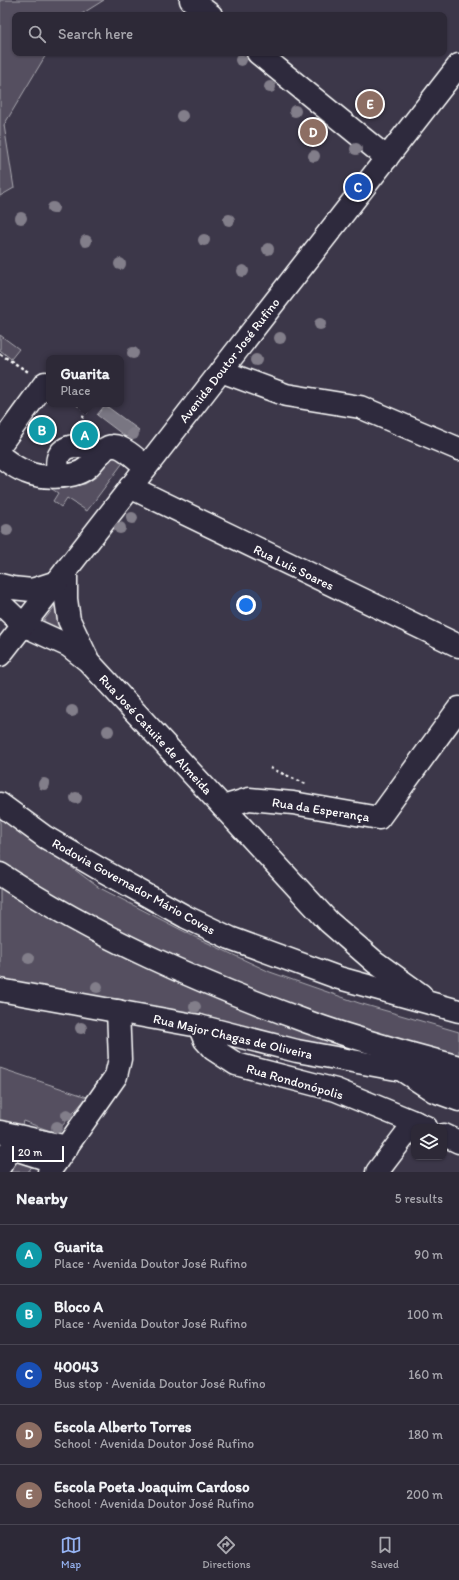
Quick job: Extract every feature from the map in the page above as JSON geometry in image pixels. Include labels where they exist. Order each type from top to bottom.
[{"type":"main road","points":[[191,0],[207,12]]},
{"type":"main road","points":[[262,56],[387,158]]},
{"type":"main road","name":"Avenida Doutor José Rufino","points":[[0,655],[387,158],[457,71]]},
{"type":"main road","points":[[221,371],[286,395],[360,408],[459,449]]},
{"type":"main road","points":[[0,445],[45,383]]},
{"type":"main road","points":[[0,456],[27,473],[36,475],[62,476],[80,474],[107,447],[116,446],[146,466]]},
{"type":"main road","name":"Rua Luís Soares","points":[[130,487],[459,646]]},
{"type":"main road","points":[[0,585],[32,590],[61,576]]},
{"type":"main road","name":"Rua José Catuite de Almeida","points":[[61,576],[69,620],[88,661]]},
{"type":"main road","name":"Rua José Catuite de Almeida","points":[[0,603],[23,625],[69,646],[88,661],[329,922],[375,962],[432,1003]]},
{"type":"main road","name":"Rua da Esperança","points":[[223,808],[249,799],[293,803],[379,818],[459,708]]},
{"type":"main road","name":"Rodovia Governador Mário Covas","points":[[0,804],[44,837],[186,917],[230,938],[339,978],[459,1011]]},
{"type":"main road","points":[[0,874],[28,892],[123,944],[222,989],[309,1022],[379,1045],[459,1067]]},
{"type":"main road","name":"Rua Major Chagas de Oliveira","points":[[0,990],[199,1026],[296,1051],[402,1070],[434,1091],[459,1100]]},
{"type":"main road","points":[[57,1160],[116,1076],[120,1059],[118,1011]]},
{"type":"main road","name":"Rua Rondonópolis","points":[[199,1026],[205,1040],[213,1048],[236,1064],[336,1090],[421,1124]]},
{"type":"main road","points":[[402,1070],[459,1083]]},
{"type":"main road","points":[[0,1132],[57,1160]]},
{"type":"main road","points":[[378,1172],[411,1135]]},
{"type":"main road","points":[[447,1136],[459,1142]]},
{"type":"main road","points":[[0,1166],[9,1152],[15,1149],[57,1160]]},
{"type":"path","points":[[0,354],[45,383]]},
{"type":"path","points":[[81,407],[87,411],[79,423],[85,428]]},
{"type":"shaded area","points":[[0,0],[104,0],[85,12],[12,12],[12,56],[45,56],[4,125],[14,188],[0,196]]},
{"type":"shaded area","points":[[0,335],[19,349],[11,359],[0,350]]},
{"type":"shaded area","points":[[103,407],[108,407],[139,430],[126,437],[97,415]]},
{"type":"shaded area","points":[[115,456],[122,461],[122,464],[87,511],[67,498],[61,507],[53,501],[58,493],[41,482],[85,484],[96,477],[100,465],[105,458]]},
{"type":"shaded area","points":[[59,601],[70,637],[42,623]]},
{"type":"shaded area","points":[[0,814],[98,887],[193,936],[270,972],[359,1003],[459,1032],[459,1060],[257,995],[171,959],[0,872]]},
{"type":"shaded area","points":[[0,886],[222,999],[459,1071],[0,986]]},
{"type":"shaded area","points":[[0,1068],[87,1097],[56,1133],[23,1121],[20,1131],[0,1127]]},
{"type":"shaded area","points":[[15,1158],[33,1165],[28,1172],[6,1172]]},
{"type":"place","name":"Escola Poeta Joaquim Cardoso","points":[[370,104]]},
{"type":"place","name":"Escola Alberto Torres","points":[[313,132]]},
{"type":"place","name":"40043","points":[[358,187]]},
{"type":"place","name":"Bloco A","points":[[42,430]]},
{"type":"place","name":"Guarita","points":[[85,435]]}]
